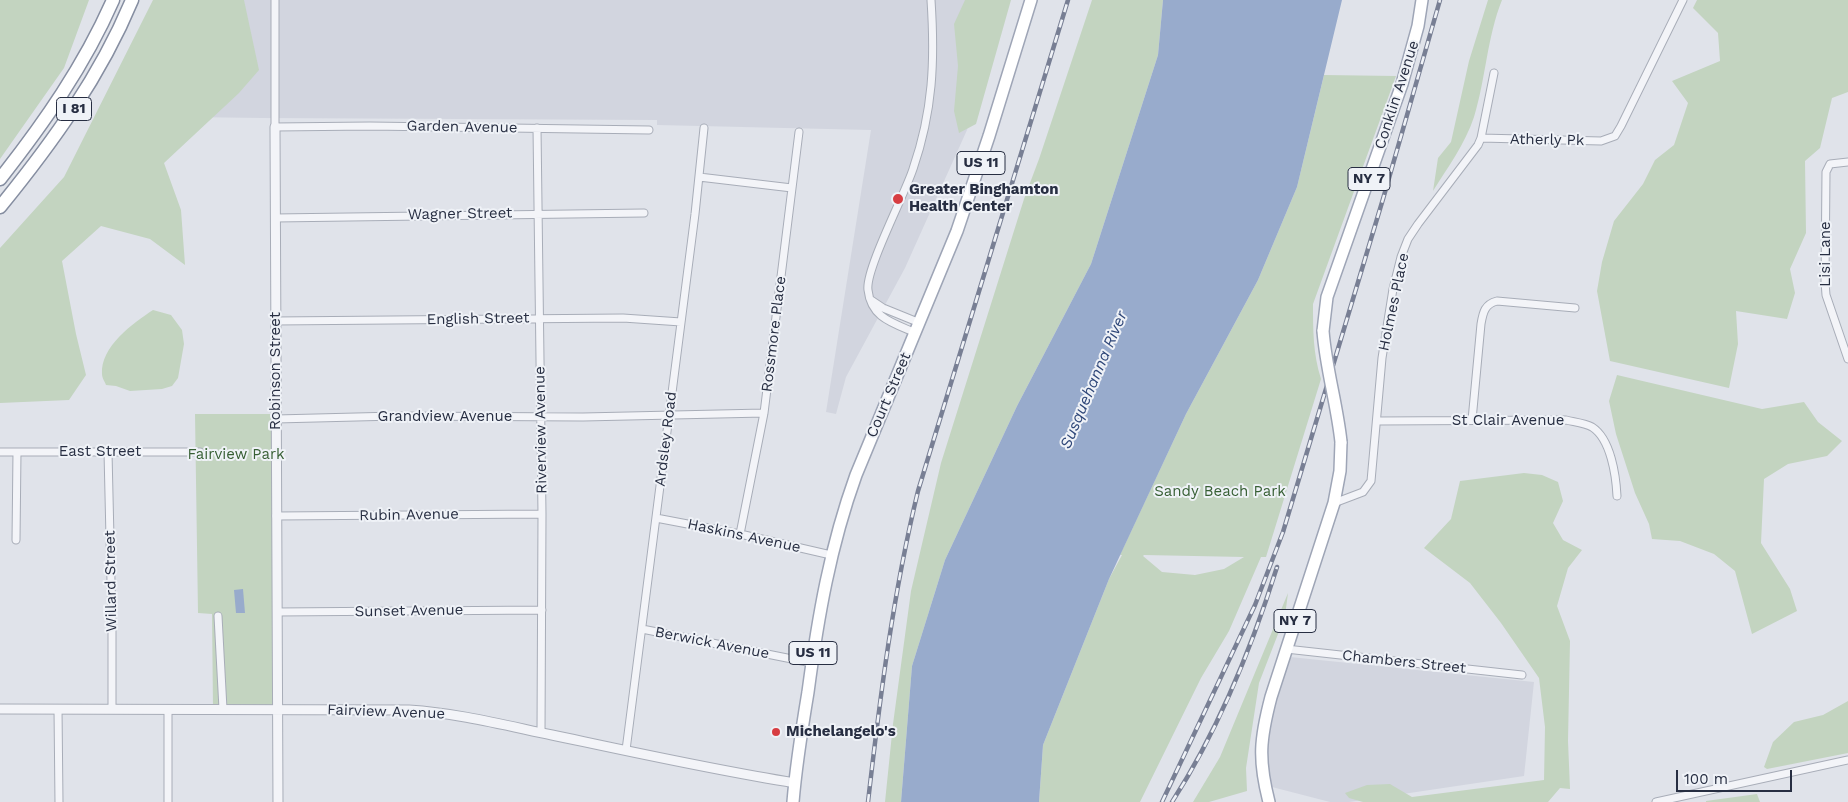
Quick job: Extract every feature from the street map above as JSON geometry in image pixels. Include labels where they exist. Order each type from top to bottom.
[{"type":"highway","name":"I 81","points":[[0,179],[27,145],[64,92],[86,56],[113,0]]},
{"type":"highway","name":"I 81","points":[[0,207],[38,160],[76,106],[111,45],[132,0]]},
{"type":"main road","name":"Court Street","points":[[793,802],[812,663],[831,555],[856,475],[918,328],[966,207],[1031,0]]},
{"type":"main road","name":"Conklin Avenue","points":[[1269,802],[1264,784],[1261,745],[1263,727],[1286,649],[1334,503],[1340,470],[1341,442],[1339,423],[1325,360],[1323,331],[1327,297],[1402,84],[1418,26],[1422,0]]},
{"type":"street","name":"Robinson Street","points":[[275,0],[278,802]]},
{"type":"street","points":[[918,328],[879,315],[873,308],[867,290],[869,279],[913,170],[926,123],[933,68],[931,0]]},
{"type":"street","name":"Atherly Pk","points":[[1481,138],[1601,141],[1612,137],[1621,126],[1682,0]]},
{"type":"street","name":"Holmes Place","points":[[1334,503],[1363,492],[1372,481],[1382,358],[1393,289],[1401,257],[1408,239],[1418,224],[1478,145],[1494,72]]},
{"type":"street","name":"Garden Avenue","points":[[274,127],[649,130]]},
{"type":"street","name":"Riverview Avenue","points":[[537,128],[542,514],[541,732]]},
{"type":"street","name":"Ardsley Road","points":[[626,750],[704,128]]},
{"type":"street","name":"Rossmore Place","points":[[740,534],[764,413],[799,132]]},
{"type":"street","name":"Lisi Lane","points":[[1848,162],[1830,164],[1826,172],[1825,282],[1826,295],[1848,359]]},
{"type":"street","points":[[699,177],[792,188]]},
{"type":"street","name":"Wagner Street","points":[[275,218],[644,213]]},
{"type":"street","points":[[1472,420],[1480,324],[1488,305],[1498,300],[1575,308]]},
{"type":"street","name":"English Street","points":[[275,321],[623,318],[681,322]]},
{"type":"street","name":"Grandview Avenue","points":[[276,419],[396,416],[764,413]]},
{"type":"street","name":"St Clair Avenue","points":[[1378,421],[1566,420],[1591,427],[1607,445],[1616,483],[1617,496]]},
{"type":"street","name":"East Street","points":[[0,452],[200,452]]},
{"type":"street","points":[[16,540],[17,452]]},
{"type":"street","name":"Willard Street","points":[[108,452],[112,709]]},
{"type":"street","name":"Rubin Avenue","points":[[276,516],[542,514]]},
{"type":"street","name":"Haskins Avenue","points":[[656,518],[740,534],[831,555]]},
{"type":"street","name":"Sunset Avenue","points":[[277,612],[542,610]]},
{"type":"street","points":[[218,616],[222,709]]},
{"type":"street","name":"Berwick Avenue","points":[[642,629],[812,663]]},
{"type":"street","name":"Chambers Street","points":[[1286,649],[1522,675]]},
{"type":"street","name":"Fairview Avenue","points":[[0,709],[409,710],[434,712],[795,783]]},
{"type":"street","points":[[58,709],[59,802]]},
{"type":"street","points":[[168,709],[168,802]]},
{"type":"street","points":[[1656,802],[1848,760]]},
{"type":"shaded area","name":"Greater Binghamton Health Center","points":[[173,0],[1000,0],[967,130],[905,268],[846,377],[836,414],[826,412],[871,130],[657,125],[657,120],[111,116]]},
{"type":"shaded area","points":[[1290,657],[1534,682],[1524,776],[1349,802],[1330,802],[1272,787],[1268,762],[1268,738],[1272,715]]},
{"type":"green space","points":[[0,0],[89,0],[64,68],[0,159]]},
{"type":"green space","points":[[153,0],[244,0],[259,70],[239,93],[164,163],[181,210],[185,265],[150,239],[101,226],[62,261],[86,375],[69,400],[0,403],[0,248],[64,177]]},
{"type":"green space","points":[[965,0],[1011,0],[976,124],[959,133],[954,111],[958,66],[954,24]]},
{"type":"green space","points":[[1092,0],[1163,0],[1158,55],[1091,264],[1017,406],[945,560],[912,666],[901,802],[885,802],[893,724],[911,591],[941,463],[1024,199]]},
{"type":"green space","points":[[1488,0],[1502,0],[1493,28],[1474,117],[1461,146],[1433,191],[1438,158],[1451,142],[1469,61]]},
{"type":"green space","points":[[1697,0],[1848,0],[1848,92],[1832,98],[1820,148],[1805,161],[1806,233],[1790,269],[1795,293],[1787,319],[1736,311],[1738,344],[1729,388],[1610,361],[1597,291],[1602,262],[1614,221],[1643,184],[1655,160],[1674,145],[1688,103],[1672,81],[1720,61],[1718,33],[1693,8]]},
{"type":"green space","name":"Sandy Beach Park","points":[[1324,75],[1396,76],[1313,304],[1313,333],[1321,379],[1266,557],[1261,557],[1229,631],[1201,678],[1140,802],[1039,802],[1043,745],[1109,579],[1122,555],[1120,555],[1186,414],[1258,280],[1297,187]],"holes":[[[1144,555],[1244,557],[1224,569],[1195,575],[1162,572]]]},
{"type":"green space","points":[[153,310],[171,315],[182,330],[184,344],[178,378],[172,386],[162,389],[130,391],[106,385],[102,375],[106,354],[119,337]]},
{"type":"green space","points":[[1617,375],[1762,409],[1804,402],[1818,422],[1842,441],[1827,456],[1788,464],[1764,479],[1761,543],[1790,589],[1797,611],[1752,634],[1735,571],[1714,554],[1680,541],[1652,539],[1649,524],[1635,493],[1616,434],[1609,401]]},
{"type":"green space","name":"Fairview Park","points":[[195,414],[276,414],[277,710],[213,709],[212,614],[198,613]]},
{"type":"green space","points":[[1524,473],[1542,475],[1558,482],[1563,501],[1553,523],[1563,540],[1582,550],[1568,568],[1557,606],[1570,641],[1568,741],[1570,789],[1560,788],[1548,802],[1363,802],[1349,798],[1345,793],[1367,785],[1390,784],[1412,797],[1544,780],[1545,727],[1539,678],[1501,623],[1470,583],[1424,548],[1451,519],[1460,481]]},
{"type":"green space","points":[[1288,593],[1285,616],[1259,683],[1246,768],[1247,791],[1209,802],[1193,802],[1220,757]]},
{"type":"green space","points":[[1848,701],[1848,753],[1767,769],[1764,767],[1773,742],[1794,722],[1823,715]]},
{"type":"green space","points":[[1757,794],[1760,802],[1706,802],[1706,801]]},
{"type":"water","name":"Susquehanna River","points":[[1163,0],[1342,0],[1297,187],[1258,280],[1186,414],[1109,579],[1043,745],[1039,802],[901,802],[912,666],[945,560],[1017,406],[1091,264],[1158,55]]},
{"type":"water","points":[[243,589],[245,613],[236,613],[234,590]]},
{"type":"railway","points":[[868,802],[894,607],[918,491],[1068,0]]},
{"type":"railway","points":[[1162,802],[1255,605],[1283,532],[1383,199],[1440,0]]},
{"type":"railway","points":[[1172,802],[1205,746],[1245,659],[1277,567]]},
{"type":"place","name":"Greater Binghamton Health Center","points":[[898,199]]},
{"type":"place","name":"Michelangelo's","points":[[776,732]]}]
